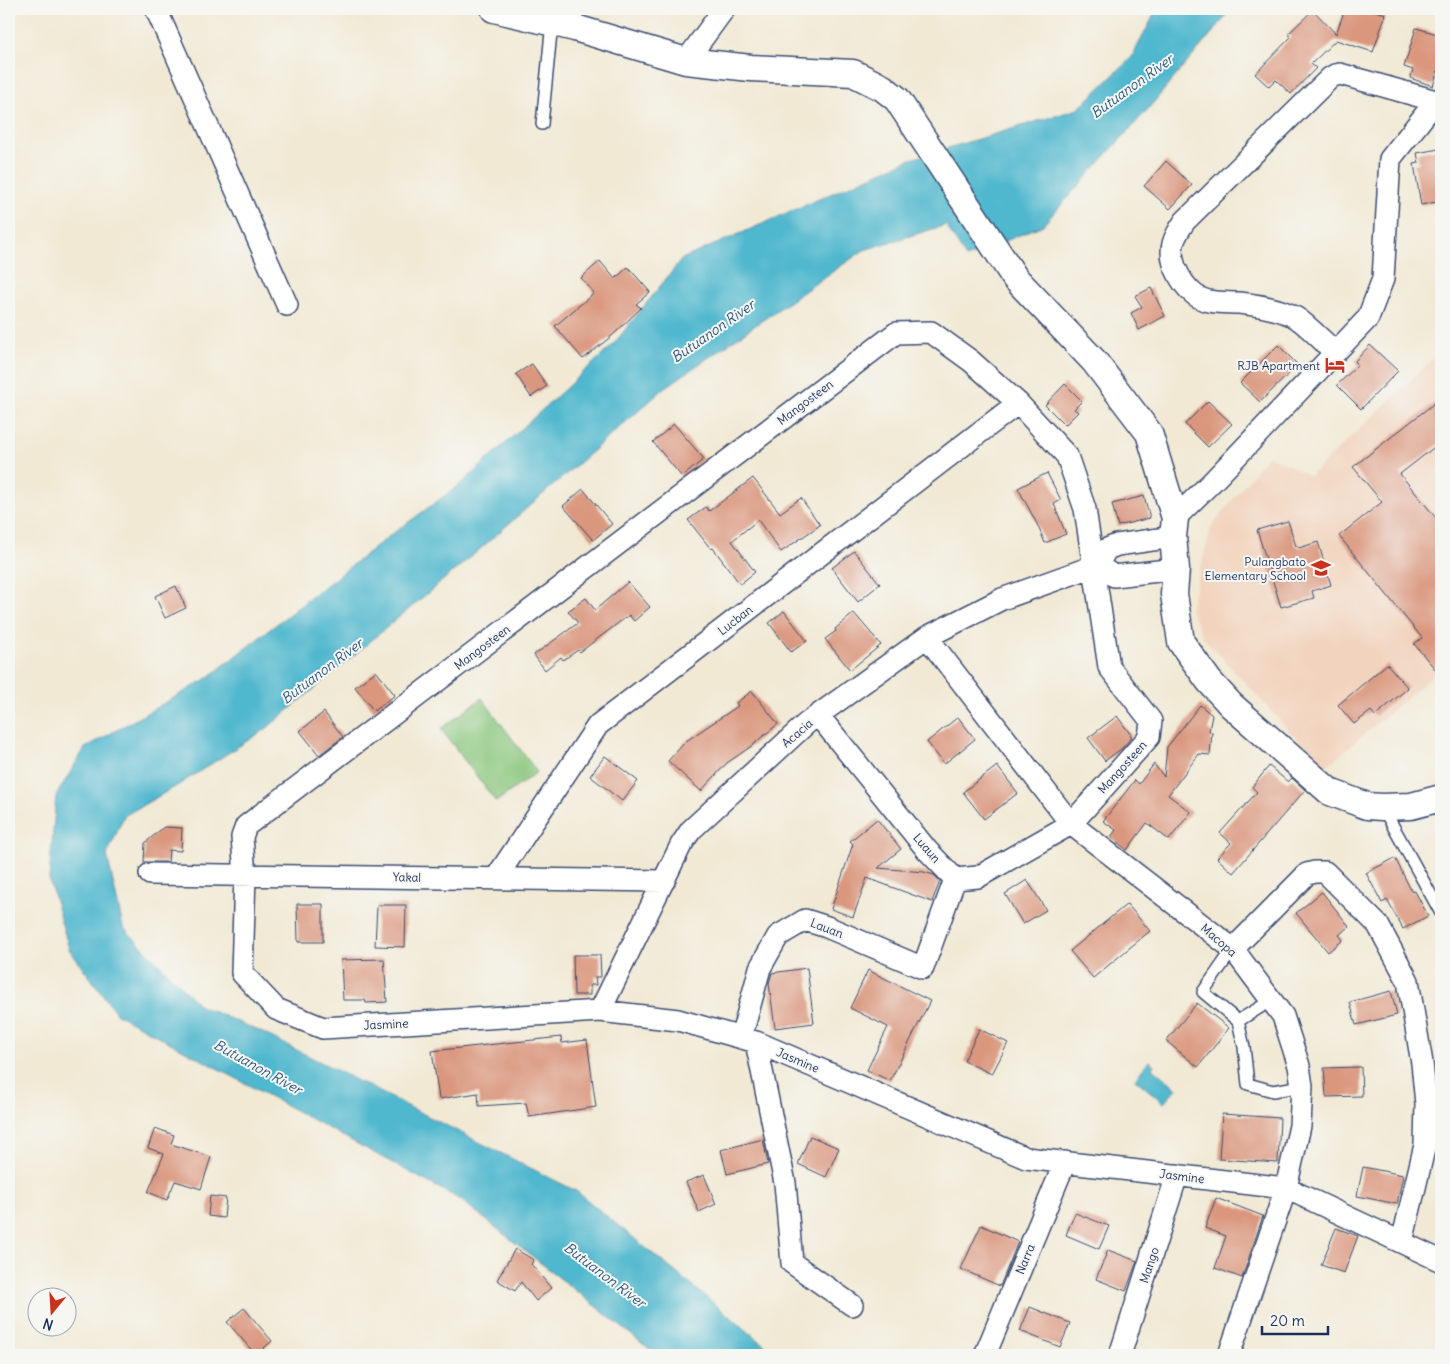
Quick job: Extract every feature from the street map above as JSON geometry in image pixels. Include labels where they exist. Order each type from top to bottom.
[{"type":"street","points":[[156,9],[287,305]]},
{"type":"street","points":[[494,9],[568,20],[686,61],[751,68],[854,73],[883,88],[897,99],[1015,278],[1094,361],[1149,433],[1174,527],[1176,569],[1174,594],[1180,642],[1209,682],[1230,704],[1330,792],[1367,806],[1382,807],[1411,806],[1441,798]]},
{"type":"street","points":[[686,61],[724,9]]},
{"type":"street","points":[[1176,569],[1114,576],[1095,566],[1107,549],[1174,527],[1214,480],[1368,318],[1382,279],[1390,159],[1439,101],[1340,74],[1330,78],[1185,222],[1173,241],[1171,256],[1184,284],[1195,295],[1208,301],[1271,309],[1294,317],[1335,352]]},
{"type":"street","name":"Mangosteen","points":[[244,875],[242,838],[246,826],[896,333],[931,332],[971,361],[1018,403],[1067,456],[1084,509],[1095,566],[1109,667],[1151,721],[1149,736],[1071,824]]},
{"type":"street","name":"Lucban","points":[[496,878],[598,726],[1018,403]]},
{"type":"street","name":"Acacia","points":[[600,1011],[681,845],[691,830],[807,723],[927,637],[1002,599],[1095,566]]},
{"type":"street","name":"Macopa","points":[[927,637],[1071,824],[1233,949],[1283,1016],[1299,1066],[1302,1086],[1300,1126],[1286,1188],[1229,1355]]},
{"type":"street","name":"Luaun","points":[[818,715],[927,850],[955,879]]},
{"type":"street","points":[[955,879],[978,876],[1071,824]]},
{"type":"street","points":[[1233,949],[1307,874],[1316,872],[1325,872],[1378,925],[1408,981],[1422,1064],[1426,1104],[1425,1146],[1402,1242]]},
{"type":"street","name":"Yakal","points":[[150,874],[664,881]]},
{"type":"street","name":"Jasmine","points":[[244,875],[242,973],[276,1009],[323,1028],[600,1011],[678,1020],[748,1040],[1026,1158],[1286,1188],[1441,1261]]},
{"type":"street","name":"Lauan","points":[[748,1040],[760,968],[778,936],[805,920],[827,927],[923,968],[955,879]]},
{"type":"street","points":[[748,1040],[785,1184],[792,1263],[852,1305]]},
{"type":"street","name":"Narra","points":[[985,1355],[1065,1162]]},
{"type":"street","name":"Mango","points":[[1120,1355],[1178,1175]]},
{"type":"lane","points":[[542,124],[568,20]]},
{"type":"lane","points":[[1382,807],[1441,913]]},
{"type":"lane","points":[[1233,949],[1203,992],[1238,1021],[1244,1047],[1248,1084],[1273,1091],[1302,1086]]},
{"type":"lane","points":[[1238,1021],[1272,1000]]},
{"type":"shaded area","name":"Pulangbato Elementary School","points":[[1441,351],[1441,668],[1326,767],[1294,736],[1203,637],[1190,609],[1211,527],[1268,455],[1310,476]]},
{"type":"green space","points":[[482,698],[537,772],[496,802],[441,729]]},
{"type":"water","name":"Butuanon River","points":[[1157,9],[1229,9],[1224,19],[1148,109],[1043,225],[966,258],[946,225],[864,250],[666,387],[472,556],[266,729],[175,787],[124,816],[107,855],[123,927],[200,1006],[257,1030],[576,1191],[777,1355],[657,1355],[461,1200],[117,1014],[69,949],[49,879],[56,796],[85,748],[205,680],[388,537],[461,484],[612,346],[682,259],[908,160],[1078,109],[1132,57]]},
{"type":"water","points":[[1149,1061],[1154,1065],[1152,1068],[1177,1088],[1164,1103],[1135,1079]]},
{"type":"building","points":[[1345,9],[1369,9],[1386,14],[1373,52],[1336,40],[1311,64],[1316,68],[1291,94],[1276,80],[1269,87],[1255,74],[1291,37],[1288,34],[1313,10],[1336,34]]},
{"type":"building","points":[[1416,28],[1441,35],[1441,60],[1433,86],[1410,78],[1413,70],[1404,67]]},
{"type":"building","points":[[1439,149],[1441,160],[1441,201],[1421,205],[1414,164],[1419,163],[1417,153]]},
{"type":"building","points":[[1166,161],[1192,185],[1170,209],[1144,186]]},
{"type":"building","points":[[600,261],[615,279],[628,267],[650,292],[636,304],[641,308],[613,335],[583,359],[555,326],[594,293],[581,278]]},
{"type":"building","points":[[1151,288],[1165,316],[1139,330],[1131,313],[1142,307],[1135,296]]},
{"type":"building","points":[[1278,345],[1298,365],[1260,402],[1240,383]]},
{"type":"building","points":[[1370,345],[1398,371],[1361,409],[1337,385],[1358,365],[1355,361]]},
{"type":"building","points":[[532,364],[547,386],[531,397],[516,374]]},
{"type":"building","points":[[1065,384],[1082,401],[1074,409],[1078,412],[1065,425],[1045,405]]},
{"type":"building","points":[[1441,398],[1441,442],[1400,474],[1441,524],[1441,676],[1414,644],[1422,638],[1339,536],[1382,502],[1353,467]]},
{"type":"building","points":[[1208,401],[1232,424],[1208,447],[1185,424]]},
{"type":"building","points":[[674,424],[704,459],[682,477],[653,442]]},
{"type":"building","points":[[1047,473],[1061,500],[1054,504],[1066,534],[1045,543],[1018,488]]},
{"type":"building","points":[[753,478],[780,513],[801,498],[820,525],[781,552],[758,520],[732,541],[755,572],[740,584],[713,548],[711,549],[688,520],[706,507],[709,511]]},
{"type":"building","points":[[583,489],[612,524],[593,540],[563,506]]},
{"type":"building","points":[[1144,496],[1150,518],[1118,526],[1112,504]]},
{"type":"building","points":[[1288,521],[1296,546],[1299,548],[1318,542],[1331,585],[1312,591],[1314,598],[1281,607],[1257,530]]},
{"type":"building","points":[[854,551],[880,584],[858,602],[832,568]]},
{"type":"building","points":[[628,582],[650,607],[634,621],[629,615],[580,652],[578,650],[563,660],[561,657],[545,670],[534,655],[578,623],[568,611],[586,598],[595,610]]},
{"type":"building","points":[[176,586],[186,608],[165,618],[155,596]]},
{"type":"building","points":[[784,611],[807,641],[791,652],[769,623]]},
{"type":"building","points":[[854,613],[881,645],[850,670],[825,639]]},
{"type":"building","points":[[1387,664],[1408,688],[1375,716],[1371,711],[1354,724],[1338,705]]},
{"type":"building","points":[[376,671],[395,695],[374,711],[355,687]]},
{"type":"building","points":[[752,691],[778,724],[756,743],[727,763],[701,791],[668,761],[686,741],[738,706],[736,703]]},
{"type":"building","points":[[1200,705],[1212,715],[1209,731],[1212,732],[1210,755],[1199,754],[1168,795],[1191,812],[1169,840],[1147,823],[1127,850],[1111,837],[1116,830],[1103,821],[1135,780],[1139,784],[1154,764],[1164,777],[1167,747]]},
{"type":"building","points":[[324,712],[343,737],[319,755],[300,731]]},
{"type":"building","points":[[1117,716],[1131,735],[1131,738],[1121,749],[1105,761],[1088,738]]},
{"type":"building","points":[[958,717],[975,739],[944,764],[927,742]]},
{"type":"building","points":[[605,756],[638,781],[622,801],[590,776]]},
{"type":"building","points":[[997,766],[1018,793],[984,819],[963,792]]},
{"type":"building","points":[[1269,766],[1288,782],[1292,778],[1305,790],[1233,873],[1217,858],[1231,843],[1220,833],[1257,792],[1252,787]]},
{"type":"building","points":[[877,819],[901,849],[878,868],[924,872],[934,875],[940,881],[932,902],[867,878],[853,917],[831,909],[853,844],[850,841]]},
{"type":"building","points":[[164,827],[182,828],[181,851],[169,850],[168,862],[144,862],[145,843]]},
{"type":"building","points":[[1395,858],[1412,892],[1415,891],[1428,916],[1403,929],[1387,900],[1382,903],[1366,873]]},
{"type":"building","points":[[1027,880],[1046,910],[1023,924],[1005,894]]},
{"type":"building","points":[[1322,892],[1349,926],[1339,935],[1343,940],[1328,952],[1296,913]]},
{"type":"building","points":[[297,904],[323,904],[323,942],[298,942]]},
{"type":"building","points":[[1127,904],[1150,931],[1093,978],[1070,951]]},
{"type":"building","points":[[377,905],[406,905],[405,947],[375,946]]},
{"type":"building","points":[[573,955],[600,955],[601,977],[595,977],[596,985],[590,985],[590,995],[574,995]]},
{"type":"building","points":[[384,959],[387,1002],[366,1003],[365,1000],[343,1000],[341,960]]},
{"type":"building","points":[[807,968],[814,1023],[775,1028],[769,983],[772,973]]},
{"type":"building","points":[[868,970],[930,1001],[890,1081],[867,1070],[888,1027],[850,1008]]},
{"type":"building","points":[[1391,991],[1397,1015],[1356,1025],[1350,1002]]},
{"type":"building","points":[[1197,1003],[1229,1028],[1198,1067],[1166,1041]]},
{"type":"building","points":[[979,1029],[1008,1043],[992,1074],[964,1061]]},
{"type":"building","points":[[561,1037],[562,1043],[587,1040],[596,1107],[529,1117],[526,1103],[479,1106],[478,1093],[439,1099],[432,1051]]},
{"type":"building","points":[[1361,1067],[1362,1096],[1326,1097],[1324,1068]]},
{"type":"building","points":[[1222,1114],[1280,1118],[1278,1163],[1219,1159]]},
{"type":"building","points":[[155,1128],[174,1135],[171,1144],[211,1157],[201,1189],[175,1181],[167,1200],[148,1192],[164,1154],[148,1148]]},
{"type":"building","points":[[810,1136],[839,1148],[826,1177],[798,1164]]},
{"type":"building","points":[[763,1139],[768,1164],[727,1174],[721,1150]]},
{"type":"building","points":[[1363,1167],[1403,1175],[1397,1204],[1357,1196]]},
{"type":"building","points":[[704,1175],[716,1204],[699,1212],[686,1182]]},
{"type":"building","points":[[210,1196],[226,1198],[224,1218],[208,1216]]},
{"type":"building","points":[[1216,1198],[1263,1216],[1242,1278],[1215,1268],[1226,1236],[1205,1228]]},
{"type":"building","points":[[1075,1213],[1109,1226],[1099,1249],[1066,1235]]},
{"type":"building","points":[[981,1225],[1018,1242],[1000,1286],[961,1269]]},
{"type":"building","points":[[1336,1228],[1358,1236],[1344,1273],[1321,1265]]},
{"type":"building","points":[[515,1249],[534,1260],[531,1264],[551,1288],[536,1301],[521,1282],[515,1291],[497,1280]]},
{"type":"building","points":[[1108,1250],[1137,1261],[1126,1291],[1096,1279]]},
{"type":"building","points":[[1030,1307],[1070,1323],[1060,1347],[1020,1331]]},
{"type":"building","points":[[244,1308],[272,1341],[256,1355],[227,1322]]},
{"type":"place","name":"RJB Apartment","points":[[1335,365]]},
{"type":"place","name":"Pulangbato Elementary School","points":[[1321,568]]}]
